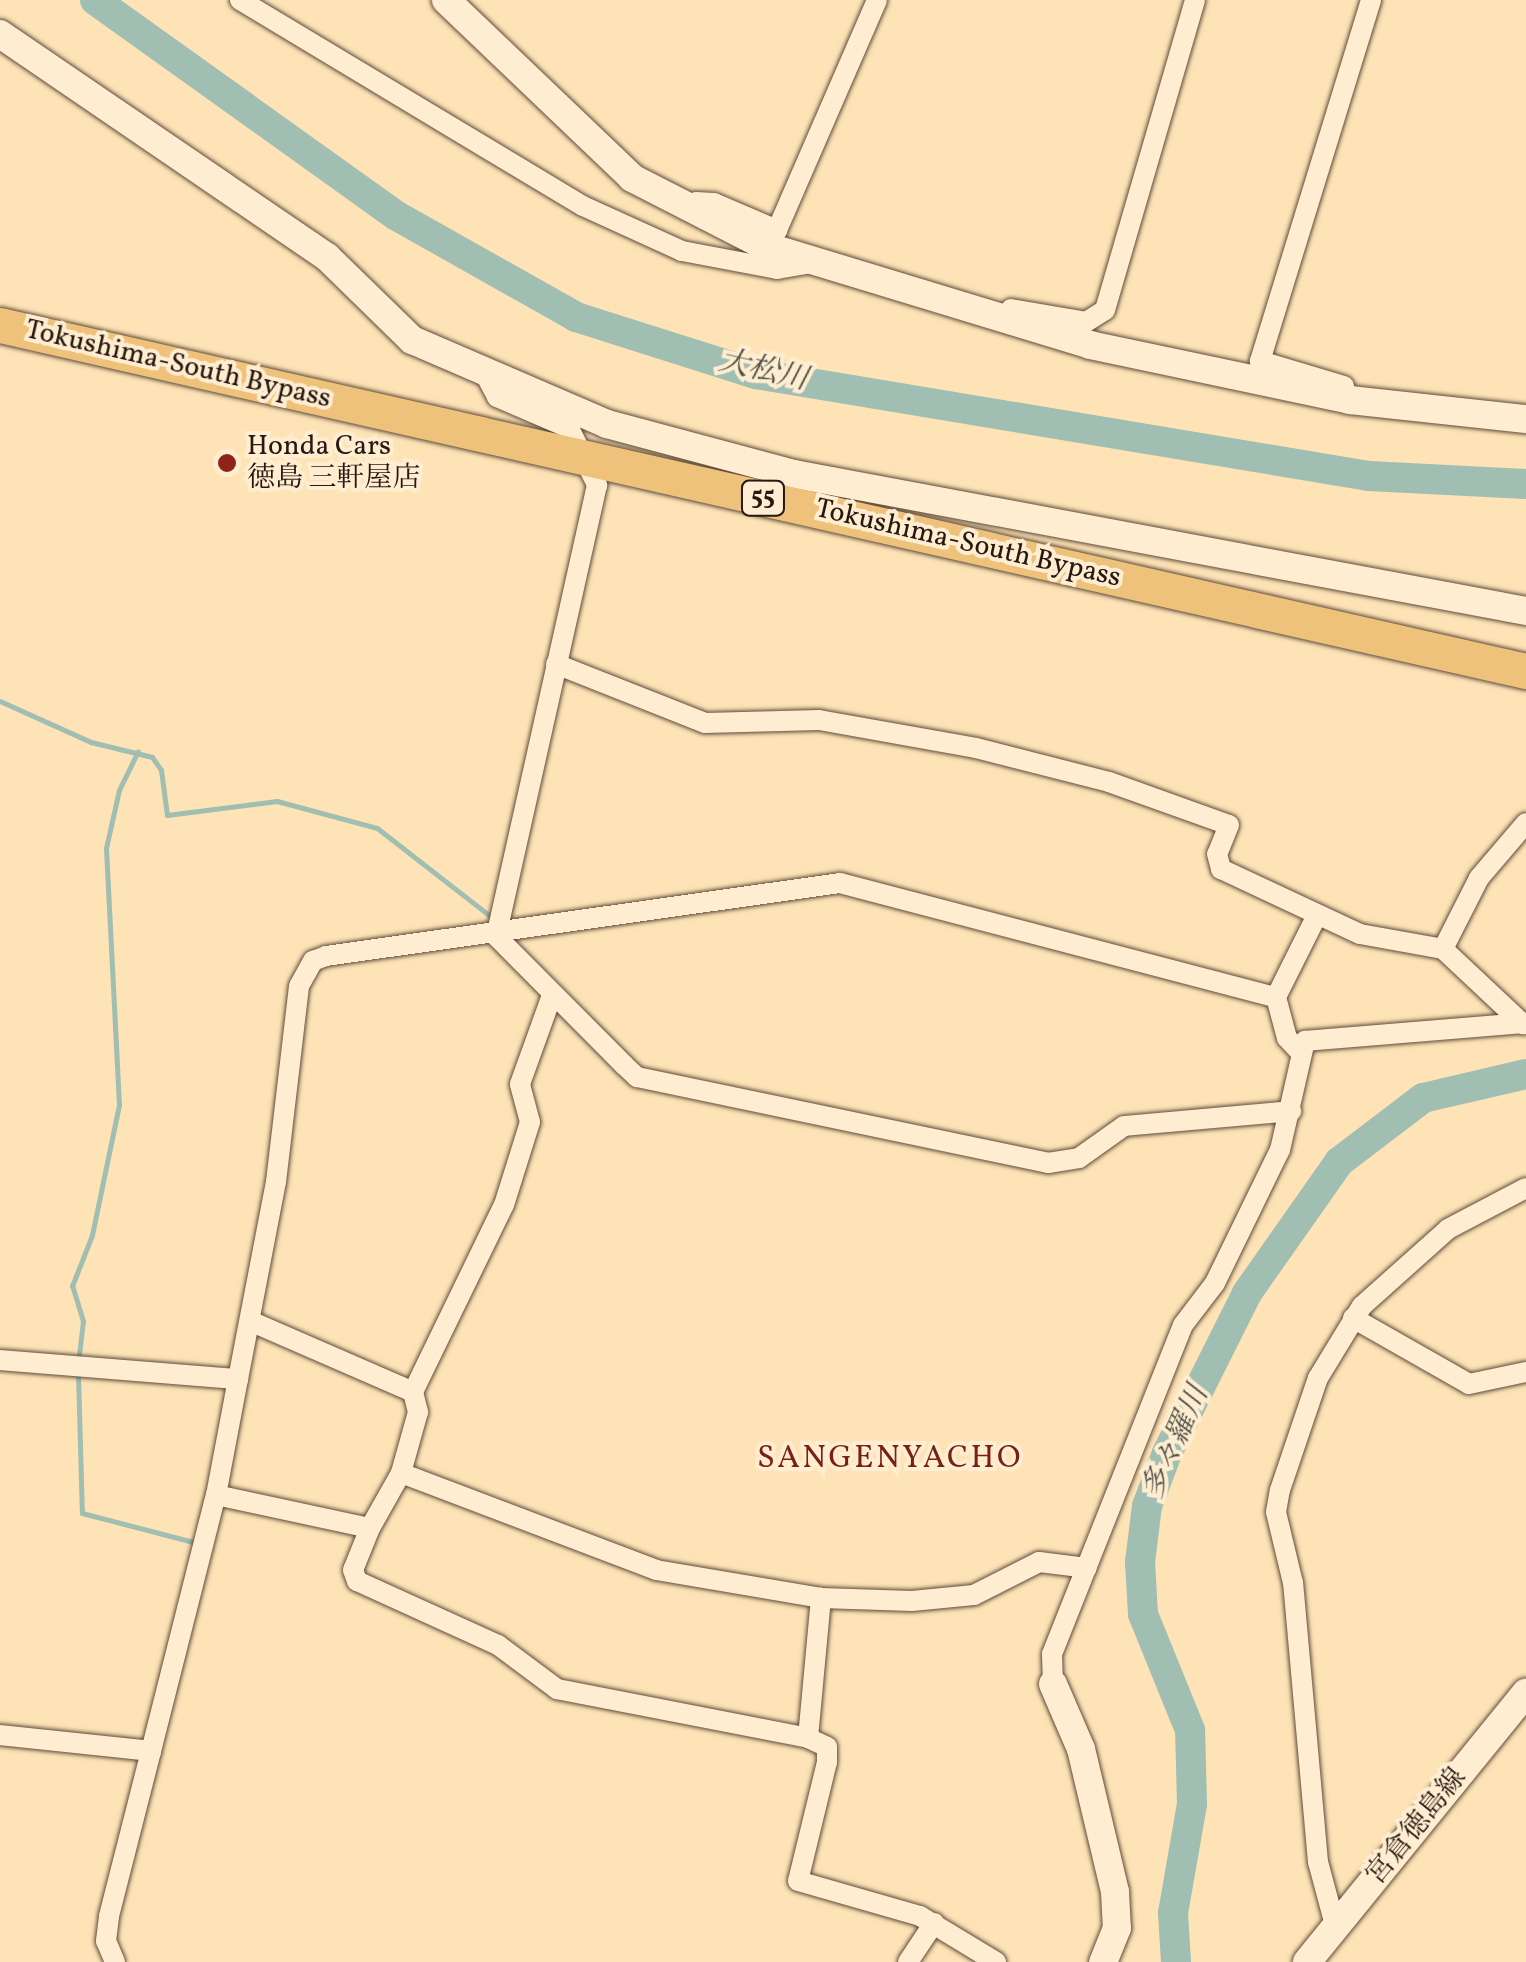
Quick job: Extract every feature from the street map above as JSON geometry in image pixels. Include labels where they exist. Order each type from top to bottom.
[{"type":"highway","name":"Tokushima-South Bypass","points":[[0,325],[589,471],[1526,695]]},
{"type":"highway","name":"Tokushima-South Bypass","points":[[0,350],[1526,671]]},
{"type":"street","points":[[240,0],[583,206],[682,251],[777,269],[810,263]]},
{"type":"street","points":[[446,0],[592,145],[687,211],[810,263],[995,319],[1350,400],[1526,418]]},
{"type":"street","points":[[687,211],[696,202],[714,203],[777,230],[877,0]]},
{"type":"street","points":[[995,319],[1002,307],[1086,322],[1105,310],[1196,0]]},
{"type":"street","points":[[1350,400],[1349,388],[1260,361],[1370,0]]},
{"type":"street","points":[[0,34],[327,257],[412,340],[607,424],[794,474],[1526,611]]},
{"type":"street","points":[[485,374],[497,397],[569,428],[589,471],[556,664],[496,936]]},
{"type":"street","points":[[556,664],[704,723],[819,720],[976,748],[1109,782],[1229,825],[1217,854],[1221,869],[1316,917],[1378,938],[1443,949],[1525,1023]]},
{"type":"street","points":[[1443,949],[1479,878],[1526,822]]},
{"type":"street","points":[[115,1962],[106,1941],[109,1916],[216,1495],[250,1320],[304,971],[326,956],[496,936],[840,883],[1276,997]]},
{"type":"street","points":[[1298,1050],[1287,1038],[1276,997],[1316,917]]},
{"type":"street","points":[[496,936],[637,1077],[1048,1163],[1079,1158],[1124,1126],[1291,1112]]},
{"type":"street","points":[[552,994],[520,1084],[530,1122],[504,1204],[413,1392],[418,1412],[401,1473],[370,1528],[354,1570],[357,1581],[498,1645],[557,1689],[808,1738],[826,1747],[827,1762],[798,1882],[934,1923],[996,1962]]},
{"type":"street","points":[[1103,1962],[1117,1928],[1115,1892],[1080,1748],[1053,1684],[1052,1654],[1184,1325],[1216,1283],[1291,1112],[1298,1050],[1305,1041],[1525,1023]]},
{"type":"street","points":[[1336,1929],[1318,1862],[1292,1582],[1276,1512],[1318,1378],[1354,1318],[1448,1229],[1522,1196]]},
{"type":"street","points":[[1354,1318],[1470,1384],[1526,1372]]},
{"type":"street","points":[[250,1320],[413,1392]]},
{"type":"street","points":[[0,1360],[238,1379]]},
{"type":"street","points":[[401,1473],[656,1570],[821,1598],[942,1600],[993,1588],[1024,1565],[1087,1568]]},
{"type":"street","points":[[216,1495],[370,1528]]},
{"type":"street","points":[[808,1738],[821,1598]]},
{"type":"street","name":"宮倉徳島線","points":[[1307,1962],[1526,1693]]},
{"type":"street","points":[[0,1735],[151,1751]]},
{"type":"street","points":[[908,1962],[934,1923]]},
{"type":"waterway","name":"大松川","points":[[95,0],[397,216],[576,317],[756,374],[1369,476],[1526,484]]},
{"type":"waterway","points":[[0,701],[91,742],[152,757],[161,770],[167,815],[277,801],[377,828],[495,920]]},
{"type":"waterway","points":[[78,1363],[83,1321],[72,1286],[92,1235],[119,1105],[106,848],[119,790],[138,751]]},
{"type":"waterway","name":"多々羅川","points":[[1176,1962],[1173,1913],[1192,1804],[1190,1730],[1143,1614],[1140,1562],[1147,1506],[1167,1453],[1247,1293],[1339,1162],[1423,1098],[1526,1074]]},
{"type":"waterway","points":[[78,1374],[82,1513],[197,1543]]},
{"type":"place","name":"Honda Cars 徳島 三軒屋店","points":[[227,463]]},
{"type":"district","name":"SANGENYACHO","points":[[890,1459]]}]
